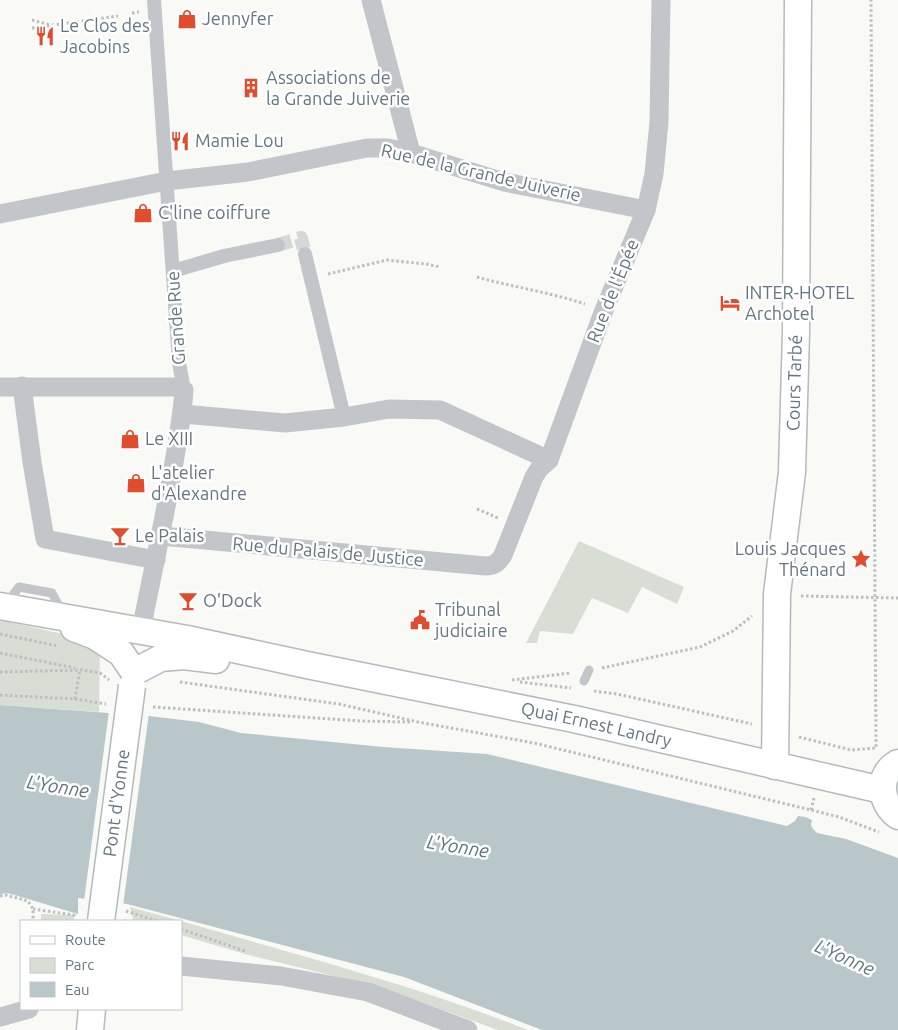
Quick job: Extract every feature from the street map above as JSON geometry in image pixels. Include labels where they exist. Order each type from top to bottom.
[{"type":"main road","name":"Cours Tarbé","points":[[775,766],[777,594],[792,472],[796,332],[798,0]]},
{"type":"main road","name":"Quai Ernest Landry","points":[[10,608],[187,639],[574,718],[882,790]]},
{"type":"main road","points":[[10,608],[95,636],[121,653],[133,680]]},
{"type":"main road","name":"Quai Ernest Landry","points":[[133,680],[161,658],[184,656],[256,664],[307,665]]},
{"type":"main road","name":"Pont d'Yonne","points":[[101,920],[133,680]]},
{"type":"main road","points":[[890,824],[890,809],[884,800],[882,790],[888,772],[898,763]]},
{"type":"main road","points":[[90,1030],[92,1010]]},
{"type":"street","name":"Grande Rue","points":[[141,631],[161,536],[183,414],[184,390],[180,368],[154,0]]},
{"type":"street","points":[[372,0],[411,153]]},
{"type":"street","name":"Rue de l'Épée","points":[[496,564],[503,556],[534,477],[549,460],[604,310],[646,210],[654,174],[659,122],[661,0]]},
{"type":"street","name":"Rue de la Grande Juiverie","points":[[0,214],[167,181],[248,172],[367,148],[388,148],[411,153],[504,182],[646,210]]},
{"type":"street","points":[[173,271],[224,256],[278,245]]},
{"type":"street","points":[[305,254],[344,417]]},
{"type":"street","points":[[22,386],[44,539],[156,560]]},
{"type":"street","points":[[0,387],[174,386],[184,390]]},
{"type":"street","points":[[183,414],[285,423],[344,417],[389,409],[440,410],[549,460]]},
{"type":"street","name":"Rue du Palais de Justice","points":[[161,536],[485,566],[496,564]]},
{"type":"street","points":[[182,966],[281,976],[368,992],[468,1030]]},
{"type":"street","points":[[0,1022],[26,1010]]},
{"type":"lane","points":[[584,681],[589,670]]},
{"type":"path","points":[[799,737],[852,750],[876,748],[871,0]]},
{"type":"path","points":[[32,28],[118,16]]},
{"type":"path","points":[[32,20],[53,26]]},
{"type":"path","points":[[311,278],[387,260],[440,267]]},
{"type":"path","points":[[477,277],[500,284],[562,296],[604,310]]},
{"type":"path","points":[[477,510],[505,521]]},
{"type":"path","points":[[512,680],[589,670],[700,647],[733,631],[769,602],[770,594],[874,599],[898,598]]},
{"type":"path","points":[[0,634],[66,648]]},
{"type":"path","points":[[0,653],[100,673],[105,678]]},
{"type":"path","points":[[0,672],[81,670]]},
{"type":"path","points":[[75,699],[81,670]]},
{"type":"path","points":[[181,682],[339,704],[418,722],[534,744],[839,817],[890,824]]},
{"type":"path","points":[[0,695],[75,699],[108,705]]},
{"type":"path","points":[[152,707],[418,722]]},
{"type":"path","points":[[0,896],[6,895],[28,901],[33,909],[33,920]]},
{"type":"path","points":[[33,909],[74,915]]},
{"type":"path","points":[[126,911],[154,920]]},
{"type":"path","points":[[182,929],[248,952]]},
{"type":"green space","points":[[579,541],[684,587],[677,604],[642,587],[628,613],[592,598],[573,634],[540,631],[537,643],[526,643]]},
{"type":"green space","points":[[0,620],[95,641],[100,644],[99,712],[0,705]]},
{"type":"green space","points":[[130,907],[177,920],[133,920]]},
{"type":"green space","points":[[41,914],[74,915],[74,920],[41,920]]},
{"type":"green space","points":[[182,921],[399,985],[528,1030],[498,1030],[382,988],[245,954],[182,935]]},
{"type":"water","name":"L'Yonne","points":[[0,705],[149,716],[199,722],[241,733],[383,747],[487,754],[787,826],[795,821],[798,816],[805,817],[812,820],[811,825],[817,833],[846,839],[898,858],[898,1030],[542,1030],[404,977],[127,904],[78,898],[78,914],[8,893],[0,894]]},
{"type":"pier","points":[[109,711],[149,713],[123,906],[84,901]]},
{"type":"tunnel","points":[[278,245],[301,238],[305,254]]},
{"type":"place","name":"Jennyfer","points":[[187,19]]},
{"type":"place","name":"Le Clos des Jacobins","points":[[45,36]]},
{"type":"place","name":"Associations de la Grande Juiverie","points":[[251,88]]},
{"type":"place","name":"Mamie Lou","points":[[180,141]]},
{"type":"place","name":"C'line coiffure","points":[[143,213]]},
{"type":"place","name":"INTER-HOTEL Archotel","points":[[730,303]]},
{"type":"place","name":"Le XIII","points":[[130,439]]},
{"type":"place","name":"L'atelier d'Alexandre","points":[[136,483]]},
{"type":"place","name":"Le Palais","points":[[120,536]]},
{"type":"place","name":"Louis Jacques Thénard","points":[[861,559]]},
{"type":"place","name":"O'Dock","points":[[188,601]]},
{"type":"place","name":"Tribunal judiciaire","points":[[420,620]]}]
